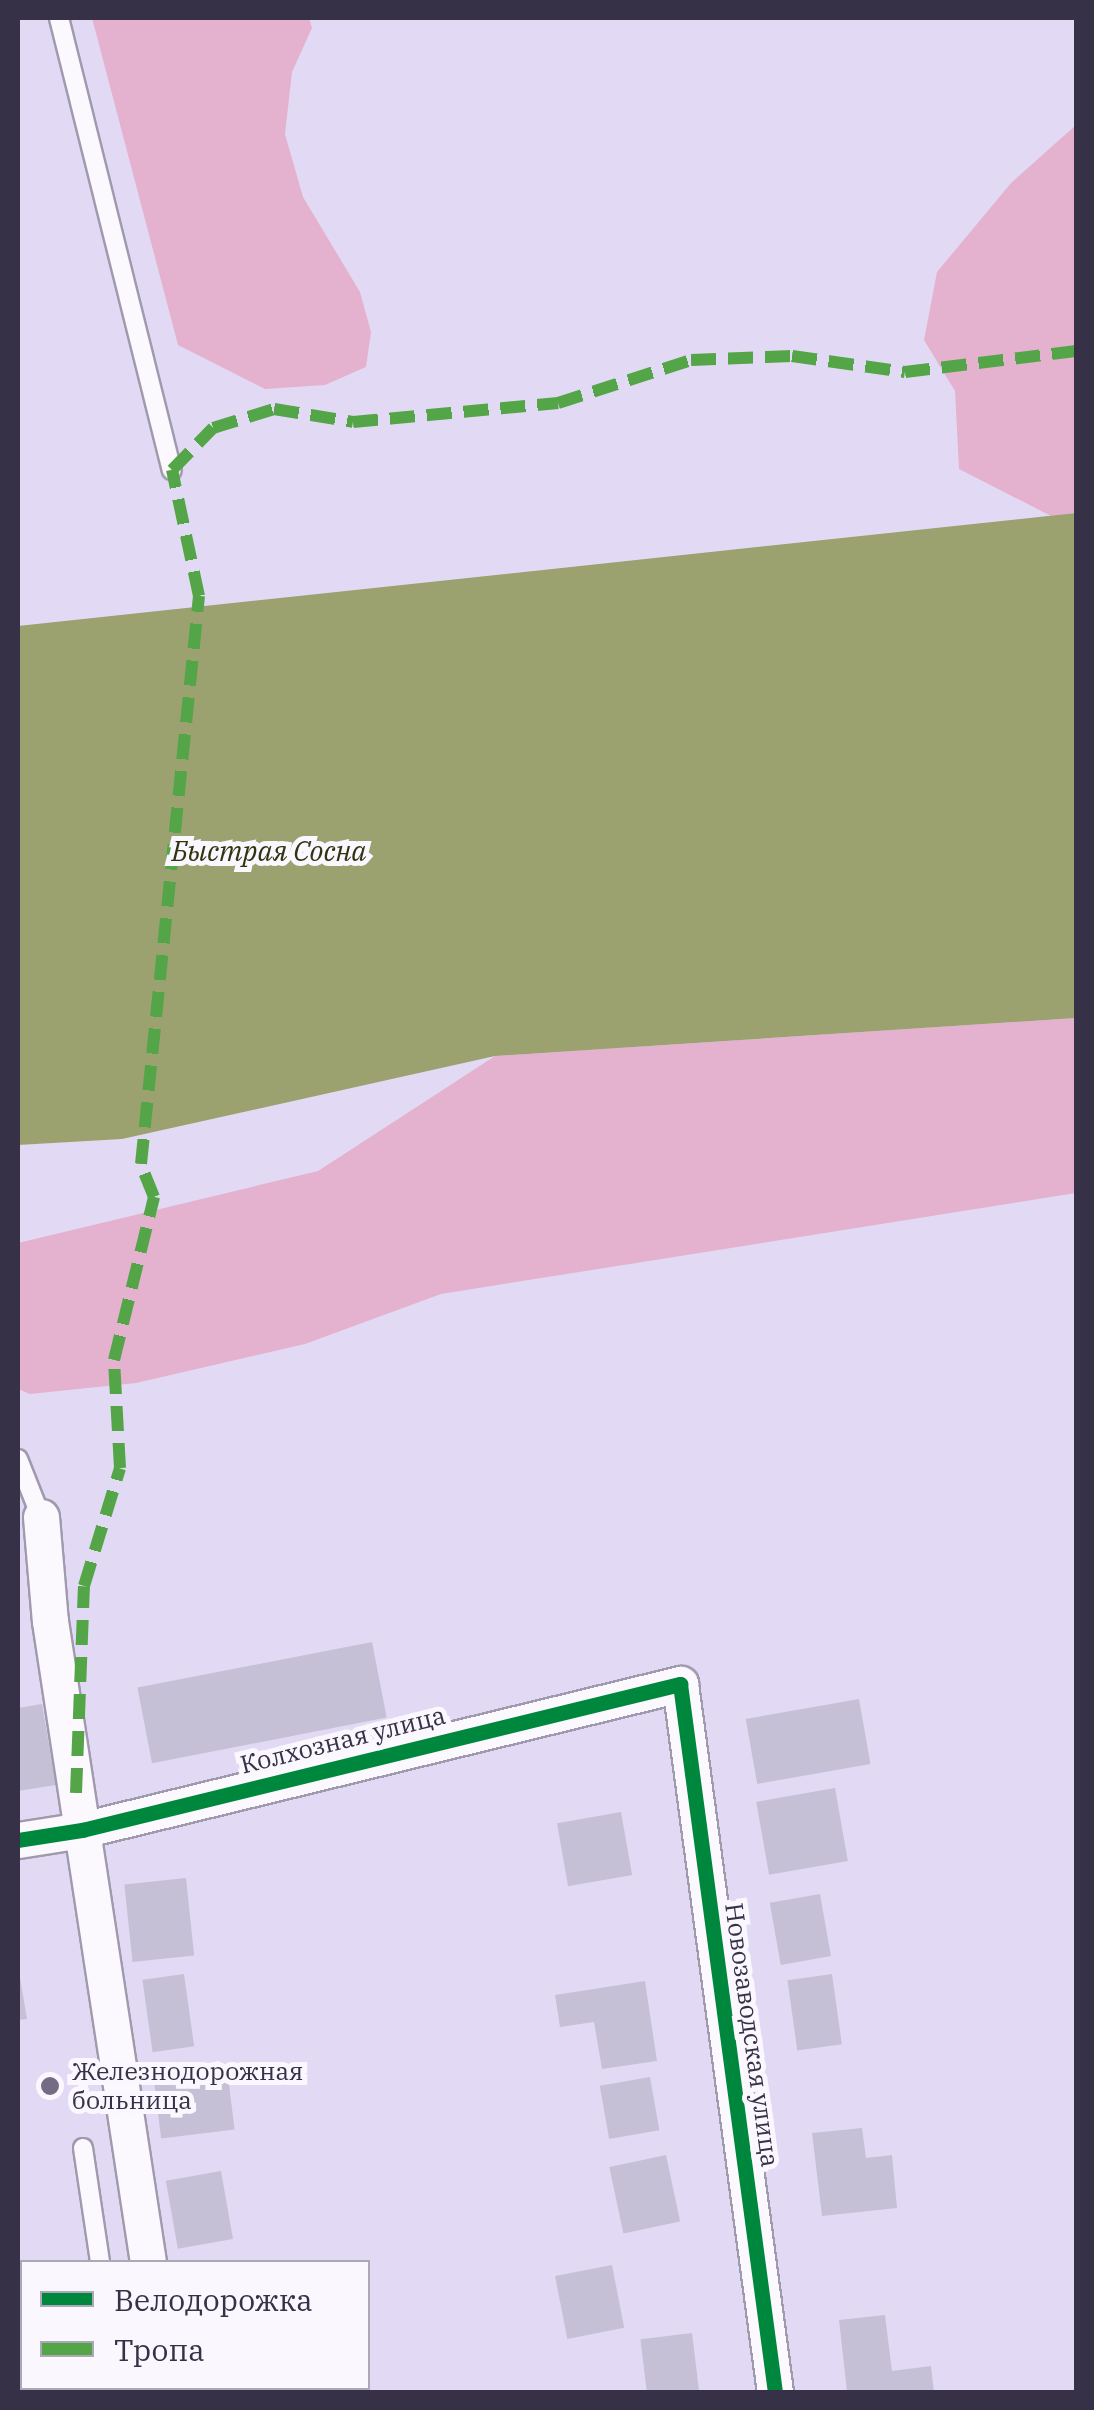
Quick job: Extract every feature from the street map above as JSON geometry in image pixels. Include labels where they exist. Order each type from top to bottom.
[{"type":"street","points":[[41,1517],[82,1830],[148,2260]]},
{"type":"street","name":"Колхозная улица","points":[[18,1840],[82,1830],[680,1684]]},
{"type":"street","name":"Новозаводская улица","points":[[680,1684],[775,2392]]},
{"type":"lane","points":[[59,18],[172,470]]},
{"type":"lane","points":[[18,1458],[41,1517]]},
{"type":"lane","points":[[83,2148],[100,2260]]},
{"type":"shaded area","points":[[92,18],[309,18],[312,28],[292,72],[285,134],[303,197],[360,292],[371,332],[366,367],[325,385],[265,389],[178,345]]},
{"type":"shaded area","points":[[1076,125],[1076,513],[1051,516],[959,469],[955,391],[924,340],[937,272],[1011,183]]},
{"type":"shaded area","points":[[1076,1018],[1076,1193],[441,1294],[305,1344],[136,1383],[30,1394],[18,1389],[18,1243],[318,1171],[495,1056]]},
{"type":"water","name":"Быстрая Сосна","points":[[1076,513],[1076,1018],[495,1056],[122,1139],[18,1145],[18,626]]},
{"type":"building","points":[[372,1642],[387,1718],[152,1763],[137,1688]]},
{"type":"building","points":[[859,1699],[870,1764],[757,1784],[746,1719]]},
{"type":"building","points":[[42,1704],[56,1785],[18,1791],[18,1708]]},
{"type":"building","points":[[835,1788],[848,1861],[769,1875],[756,1802]]},
{"type":"building","points":[[621,1812],[632,1875],[568,1886],[557,1823]]},
{"type":"building","points":[[186,1878],[194,1956],[132,1962],[124,1884]]},
{"type":"building","points":[[820,1894],[831,1956],[781,1965],[770,1903]]},
{"type":"building","points":[[18,1966],[27,2019],[18,2020]]},
{"type":"building","points":[[184,1974],[194,2046],[153,2052],[142,1980]]},
{"type":"building","points":[[832,1974],[842,2044],[797,2051],[787,1980]]},
{"type":"building","points":[[645,1981],[657,2061],[602,2069],[594,2022],[560,2027],[555,1995]]},
{"type":"building","points":[[228,2076],[235,2130],[161,2139],[155,2085]]},
{"type":"building","points":[[650,2077],[659,2130],[609,2139],[600,2086]]},
{"type":"building","points":[[862,2128],[866,2158],[892,2155],[897,2208],[822,2216],[812,2133]]},
{"type":"building","points":[[666,2155],[680,2222],[623,2234],[609,2167]]},
{"type":"building","points":[[221,2171],[233,2239],[178,2249],[166,2181]]},
{"type":"building","points":[[612,2265],[624,2328],[567,2339],[555,2276]]},
{"type":"building","points":[[885,2315],[892,2371],[931,2366],[934,2392],[847,2392],[839,2320]]},
{"type":"building","points":[[18,2326],[20,2326],[20,2358],[18,2390]]},
{"type":"building","points":[[692,2333],[699,2392],[647,2392],[640,2339]]},
{"type":"marked path","points":[[76,1793],[84,1586],[120,1468],[114,1360],[154,1197],[141,1164],[199,596],[172,470],[213,428],[274,409],[353,422],[558,403],[691,360],[792,356],[905,372],[1076,351]]},
{"type":"cycle path","points":[[18,1840],[82,1830],[680,1684],[775,2392]]},
{"type":"place","name":"Железнодорожная больница","points":[[50,2086]]}]
